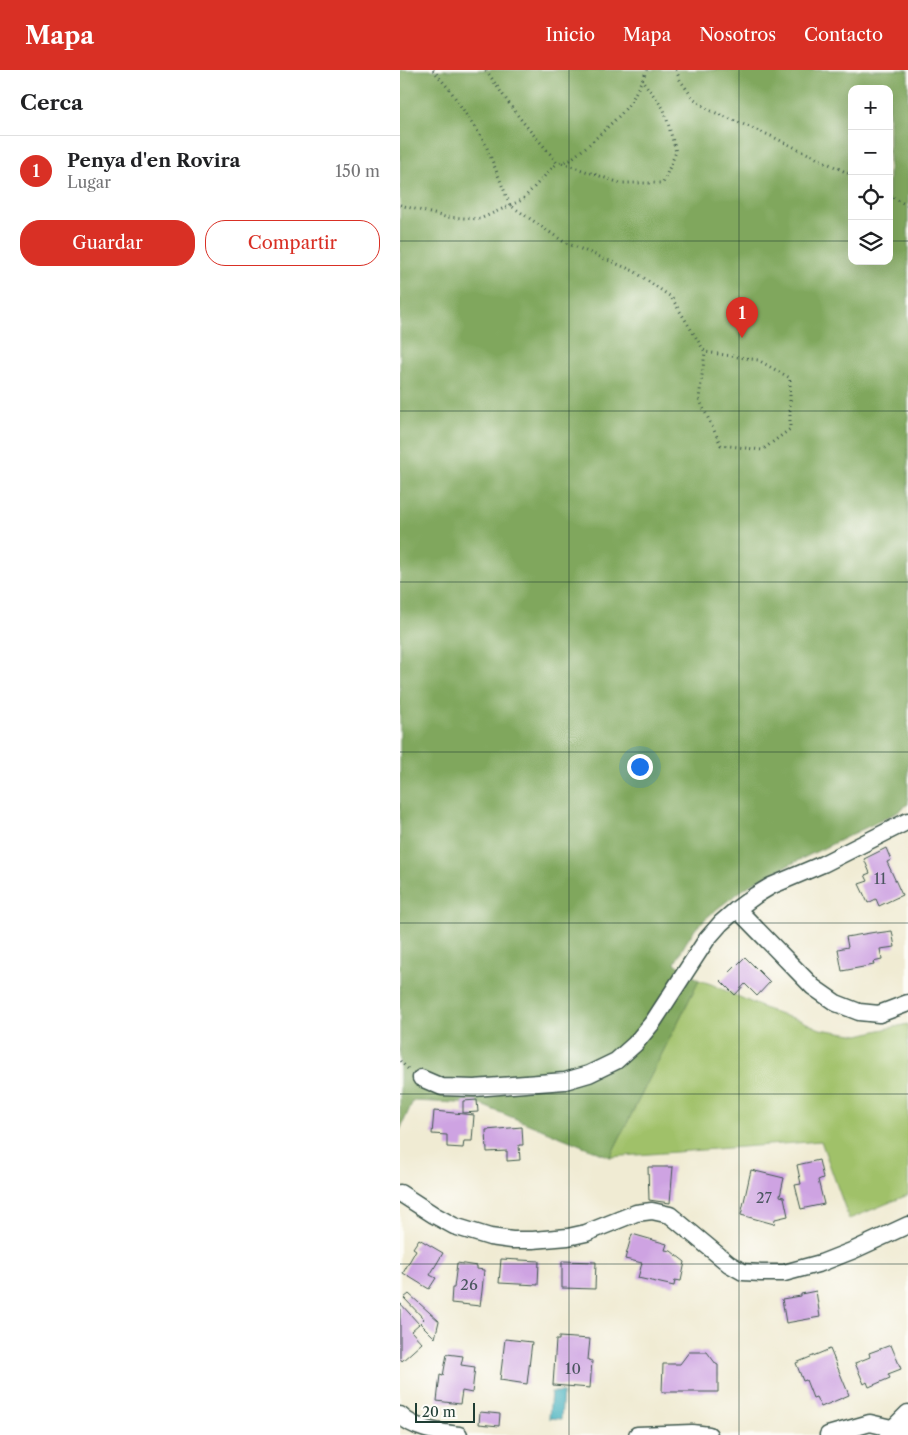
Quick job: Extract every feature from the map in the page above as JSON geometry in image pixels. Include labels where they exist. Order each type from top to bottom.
[{"type":"street","points":[[421,1078],[442,1087],[474,1088],[565,1081],[589,1074],[616,1061],[635,1044],[653,1022],[708,939],[721,923],[737,909],[771,886],[823,864],[908,821]]},
{"type":"street","points":[[737,909],[813,987],[836,1003],[859,1012],[879,1014],[908,1003]]},
{"type":"street","points":[[400,1193],[454,1226],[490,1237],[512,1240],[568,1237],[586,1233],[636,1213],[652,1211],[670,1215],[729,1264],[743,1272],[784,1273],[821,1263],[908,1225]]},
{"type":"street","points":[[828,1435],[870,1424],[896,1432],[908,1413]]},
{"type":"street","points":[[402,1420],[433,1431],[460,1435]]},
{"type":"street","points":[[637,1435],[692,1433],[709,1435]]},
{"type":"path","points":[[433,70],[450,90],[485,143],[510,205],[564,242],[634,271],[671,297],[705,352],[699,400],[721,446],[762,450],[790,429],[790,378],[758,360],[705,352]]},
{"type":"path","points":[[486,70],[529,129],[559,163],[620,183],[664,183],[676,152],[664,109],[642,80]]},
{"type":"path","points":[[676,70],[680,80],[693,98],[709,110],[771,136],[848,173]]},
{"type":"path","points":[[400,205],[445,217],[480,219],[522,200],[559,163],[570,160],[621,114],[631,102],[648,71]]},
{"type":"path","points":[[893,197],[908,206]]},
{"type":"green space","points":[[400,70],[908,70],[908,804],[898,812],[756,881],[734,896],[696,928],[675,963],[699,980],[610,1157],[479,1104],[413,1101],[400,1130]]},
{"type":"green space","points":[[699,980],[778,1014],[800,1020],[820,1029],[859,1035],[908,1024],[908,1195],[849,1219],[821,1141],[610,1157]]},
{"type":"water","points":[[551,1392],[563,1392],[561,1419],[549,1418]]},
{"type":"building","points":[[886,848],[891,860],[887,862],[902,895],[879,906],[876,899],[868,903],[859,884],[868,881],[865,875],[870,873],[864,859]]},
{"type":"building","points":[[892,931],[895,947],[880,949],[882,960],[873,962],[874,965],[842,971],[838,949],[848,947],[846,937]]},
{"type":"building","points":[[745,957],[770,982],[757,996],[745,984],[735,995],[721,981]]},
{"type":"building","points":[[477,1100],[478,1112],[463,1113],[463,1101]]},
{"type":"building","points":[[434,1111],[474,1115],[472,1141],[464,1141],[463,1148],[447,1147],[447,1135],[432,1134]]},
{"type":"building","points":[[522,1127],[523,1145],[519,1145],[520,1160],[507,1161],[507,1151],[487,1152],[486,1130]]},
{"type":"building","points":[[819,1160],[823,1178],[818,1180],[824,1204],[801,1209],[795,1185],[801,1184],[797,1165]]},
{"type":"building","points":[[648,1167],[673,1167],[670,1203],[649,1200]]},
{"type":"building","points":[[751,1170],[784,1178],[780,1196],[784,1197],[788,1216],[775,1219],[774,1224],[741,1215]]},
{"type":"building","points":[[632,1234],[667,1244],[665,1250],[671,1251],[685,1262],[681,1281],[675,1280],[674,1286],[638,1278],[642,1263],[625,1259]]},
{"type":"building","points":[[419,1239],[443,1253],[430,1275],[436,1278],[429,1289],[403,1273],[416,1250],[413,1248]]},
{"type":"building","points":[[501,1259],[539,1261],[538,1285],[499,1283]]},
{"type":"building","points":[[562,1261],[596,1262],[595,1289],[562,1288]]},
{"type":"building","points":[[457,1263],[477,1266],[477,1269],[484,1270],[480,1306],[451,1303]]},
{"type":"building","points":[[816,1291],[820,1317],[786,1323],[782,1299]]},
{"type":"building","points":[[409,1294],[439,1321],[435,1338],[420,1323],[424,1319],[404,1298]]},
{"type":"building","points":[[400,1303],[419,1324],[411,1331],[422,1343],[402,1361],[400,1358]]},
{"type":"building","points":[[559,1337],[590,1339],[588,1360],[592,1361],[590,1388],[553,1385],[556,1340],[559,1340]]},
{"type":"building","points":[[505,1339],[532,1342],[527,1384],[500,1380]]},
{"type":"building","points":[[891,1345],[901,1369],[888,1374],[890,1378],[869,1387],[867,1382],[864,1384],[855,1363],[870,1357],[869,1353]]},
{"type":"building","points":[[830,1349],[849,1395],[821,1407],[816,1397],[813,1398],[806,1380],[803,1381],[796,1363]]},
{"type":"building","points":[[689,1352],[707,1352],[718,1365],[718,1392],[662,1392],[663,1364],[680,1364]]},
{"type":"building","points":[[447,1354],[463,1356],[461,1365],[475,1367],[472,1393],[462,1391],[460,1404],[437,1401],[440,1375],[443,1376]]},
{"type":"building","points":[[480,1412],[500,1414],[499,1426],[479,1424]]},
{"type":"place","name":"Penya d'en Rovira","points":[[742,338]]}]
